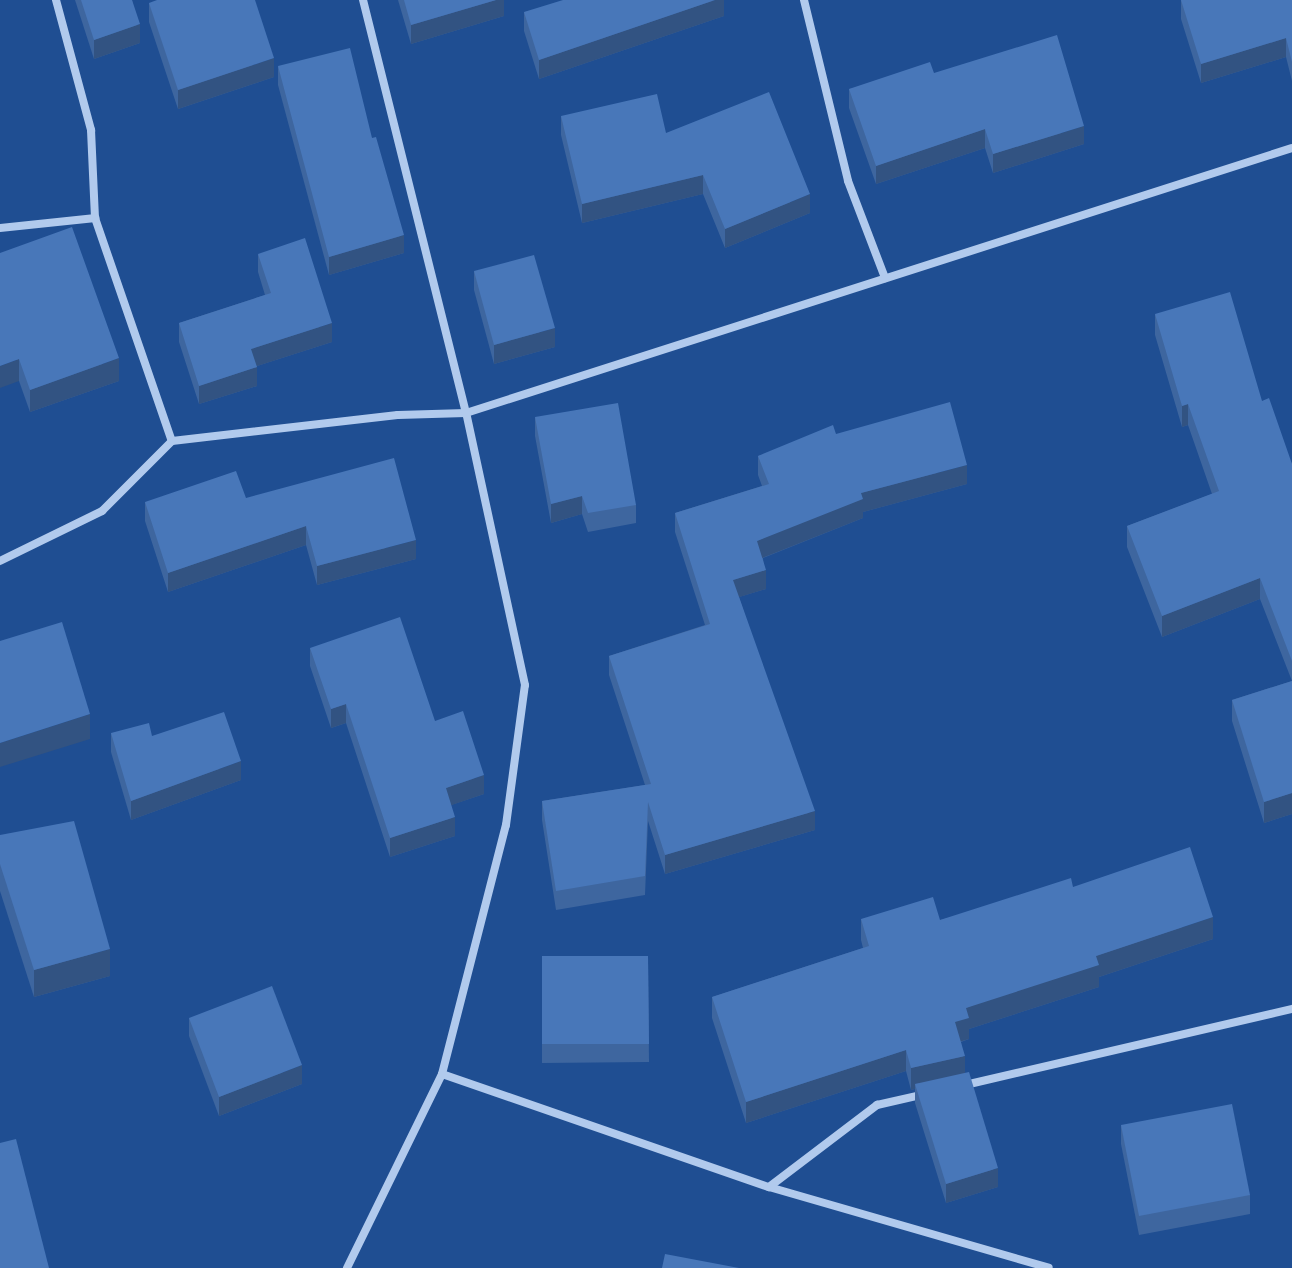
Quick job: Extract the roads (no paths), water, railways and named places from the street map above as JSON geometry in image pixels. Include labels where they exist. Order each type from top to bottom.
[{"type":"street","points":[[56,0],[91,130],[95,218],[172,441]]},
{"type":"street","points":[[347,1268],[442,1074],[506,825],[525,685],[466,413],[363,0]]},
{"type":"street","points":[[804,0],[848,181],[885,278]]},
{"type":"street","points":[[0,561],[102,511],[172,441],[398,415],[466,413],[1292,148]]},
{"type":"street","points":[[0,228],[95,218]]},
{"type":"street","points":[[954,1087],[1292,1009]]},
{"type":"street","points":[[442,1074],[769,1187],[1049,1268]]},
{"type":"street","points":[[769,1187],[877,1105],[938,1091]]}]
